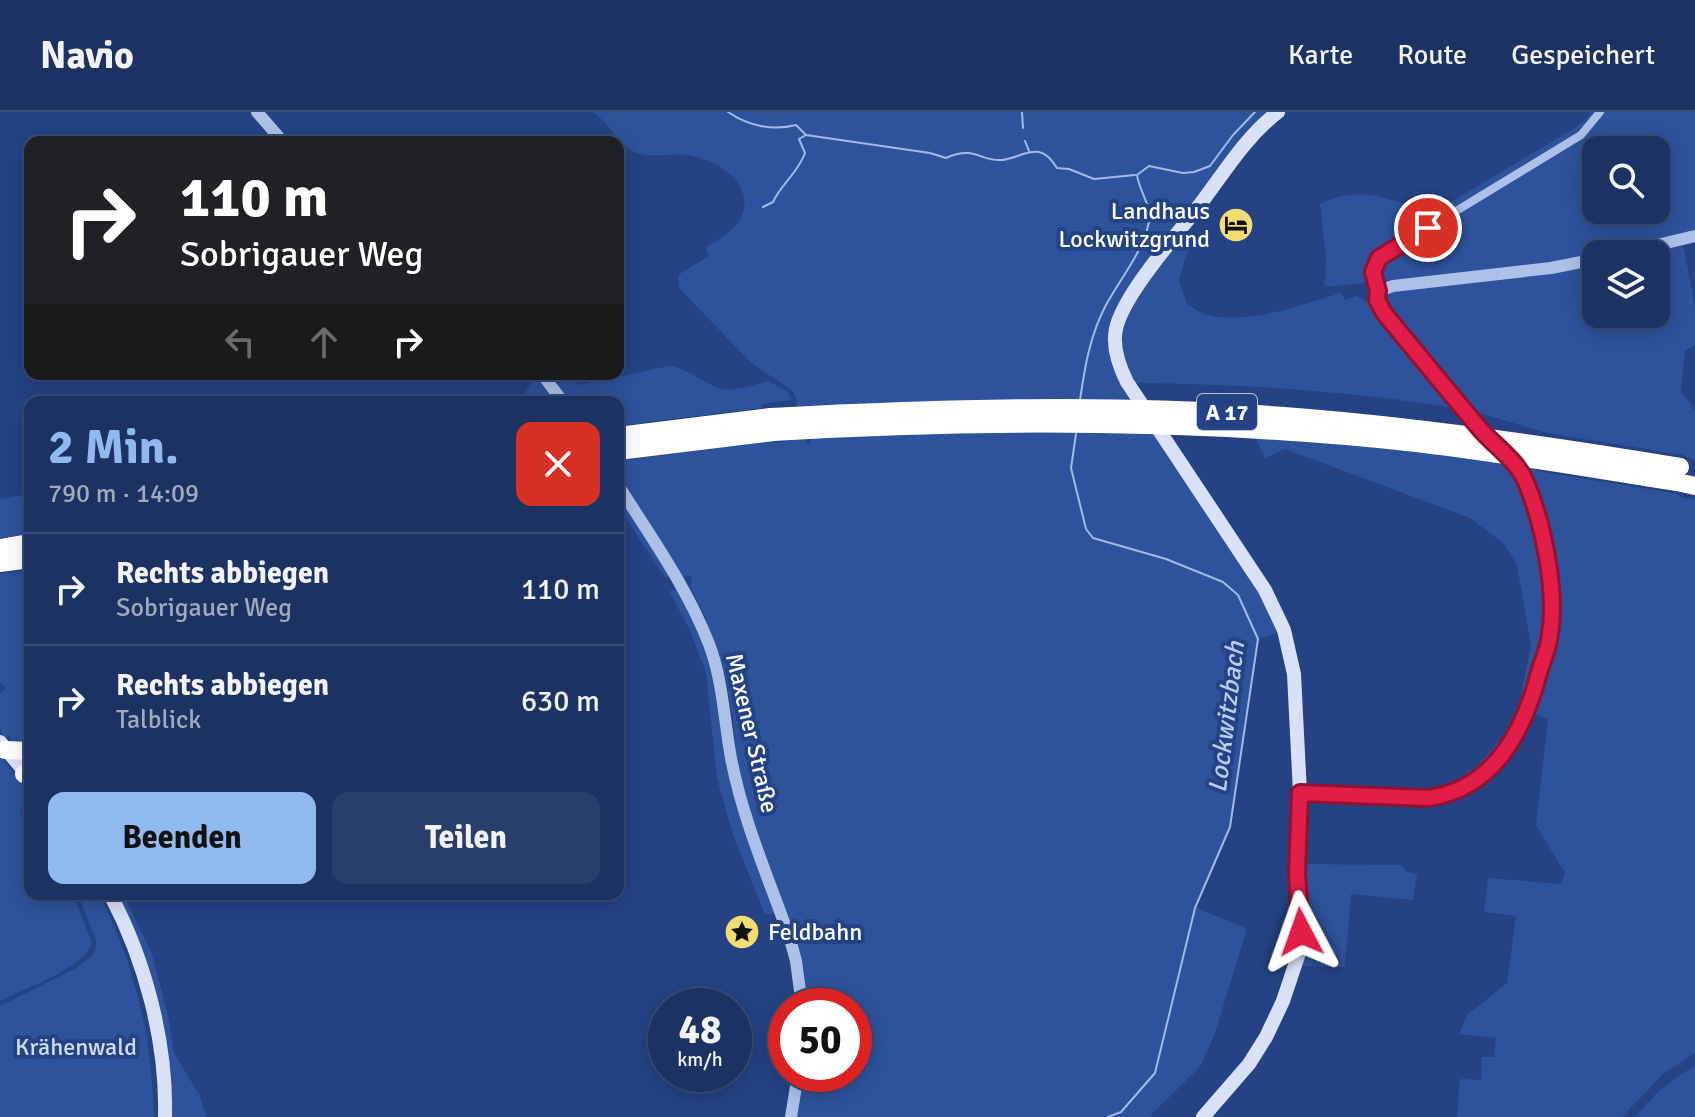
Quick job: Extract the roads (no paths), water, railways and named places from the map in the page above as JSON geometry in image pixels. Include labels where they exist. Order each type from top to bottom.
[{"type":"highway","name":"A 17","points":[[624,450],[772,424]]},
{"type":"highway","name":"A 17","points":[[624,436],[772,424],[1053,424],[1228,428],[1446,447],[1687,476]]},
{"type":"highway","points":[[0,548],[24,544]]},
{"type":"highway","points":[[3,746],[24,750]]},
{"type":"main road","points":[[1203,1117],[1249,1064],[1266,1037],[1293,977],[1301,932],[1297,873],[1300,793],[1294,674],[1278,615],[1248,563],[1127,382],[1115,345],[1116,328],[1132,295],[1239,152],[1262,124],[1278,112]]},
{"type":"main road","points":[[3,746],[24,770]]},
{"type":"main road","points":[[104,900],[134,971],[153,1053],[156,1117]]},
{"type":"main road","points":[[113,900],[136,954],[151,1002],[161,1052],[165,1117]]},
{"type":"street","points":[[1300,793],[1440,796],[1471,781],[1493,765],[1515,739],[1533,698],[1550,634],[1550,566],[1524,478],[1384,313],[1377,300],[1373,272],[1379,258],[1581,135],[1600,112]]},
{"type":"street","points":[[262,114],[278,136]]},
{"type":"street","points":[[1670,242],[1695,236]]},
{"type":"street","points":[[1378,291],[1405,284],[1582,262]]},
{"type":"street","name":"Maxener Straße","points":[[624,494],[678,579],[711,648],[720,681],[738,788],[790,939],[800,988]]},
{"type":"street","points":[[791,1117],[795,1092]]},
{"type":"waterway","points":[[728,112],[761,126],[796,125],[806,135],[946,158],[971,153],[1002,160],[1039,152],[1057,168],[1069,169],[1094,179],[1135,175]]},
{"type":"waterway","points":[[1022,112],[1023,128]]},
{"type":"waterway","name":"Lockwitzbach","points":[[1080,400],[1096,328],[1136,255],[1149,222],[1149,210],[1137,175],[1149,166],[1183,173],[1210,166],[1255,112]]},
{"type":"waterway","points":[[763,207],[773,202],[798,167],[805,153],[799,139],[806,135]]},
{"type":"waterway","points":[[1025,141],[1029,151]]},
{"type":"waterway","name":"Lockwitzbach","points":[[1076,434],[1071,468],[1086,529],[1093,538],[1166,559],[1223,582],[1238,595],[1258,639],[1230,827],[1195,908],[1155,1073],[1121,1112],[1108,1117]]},
{"type":"place","name":"Landhaus Lockwitzgrund","points":[[1236,225]]},
{"type":"place","name":"Feldbahn","points":[[742,932]]},
{"type":"park label","name":"Krähenwald","points":[[76,1047]]}]
